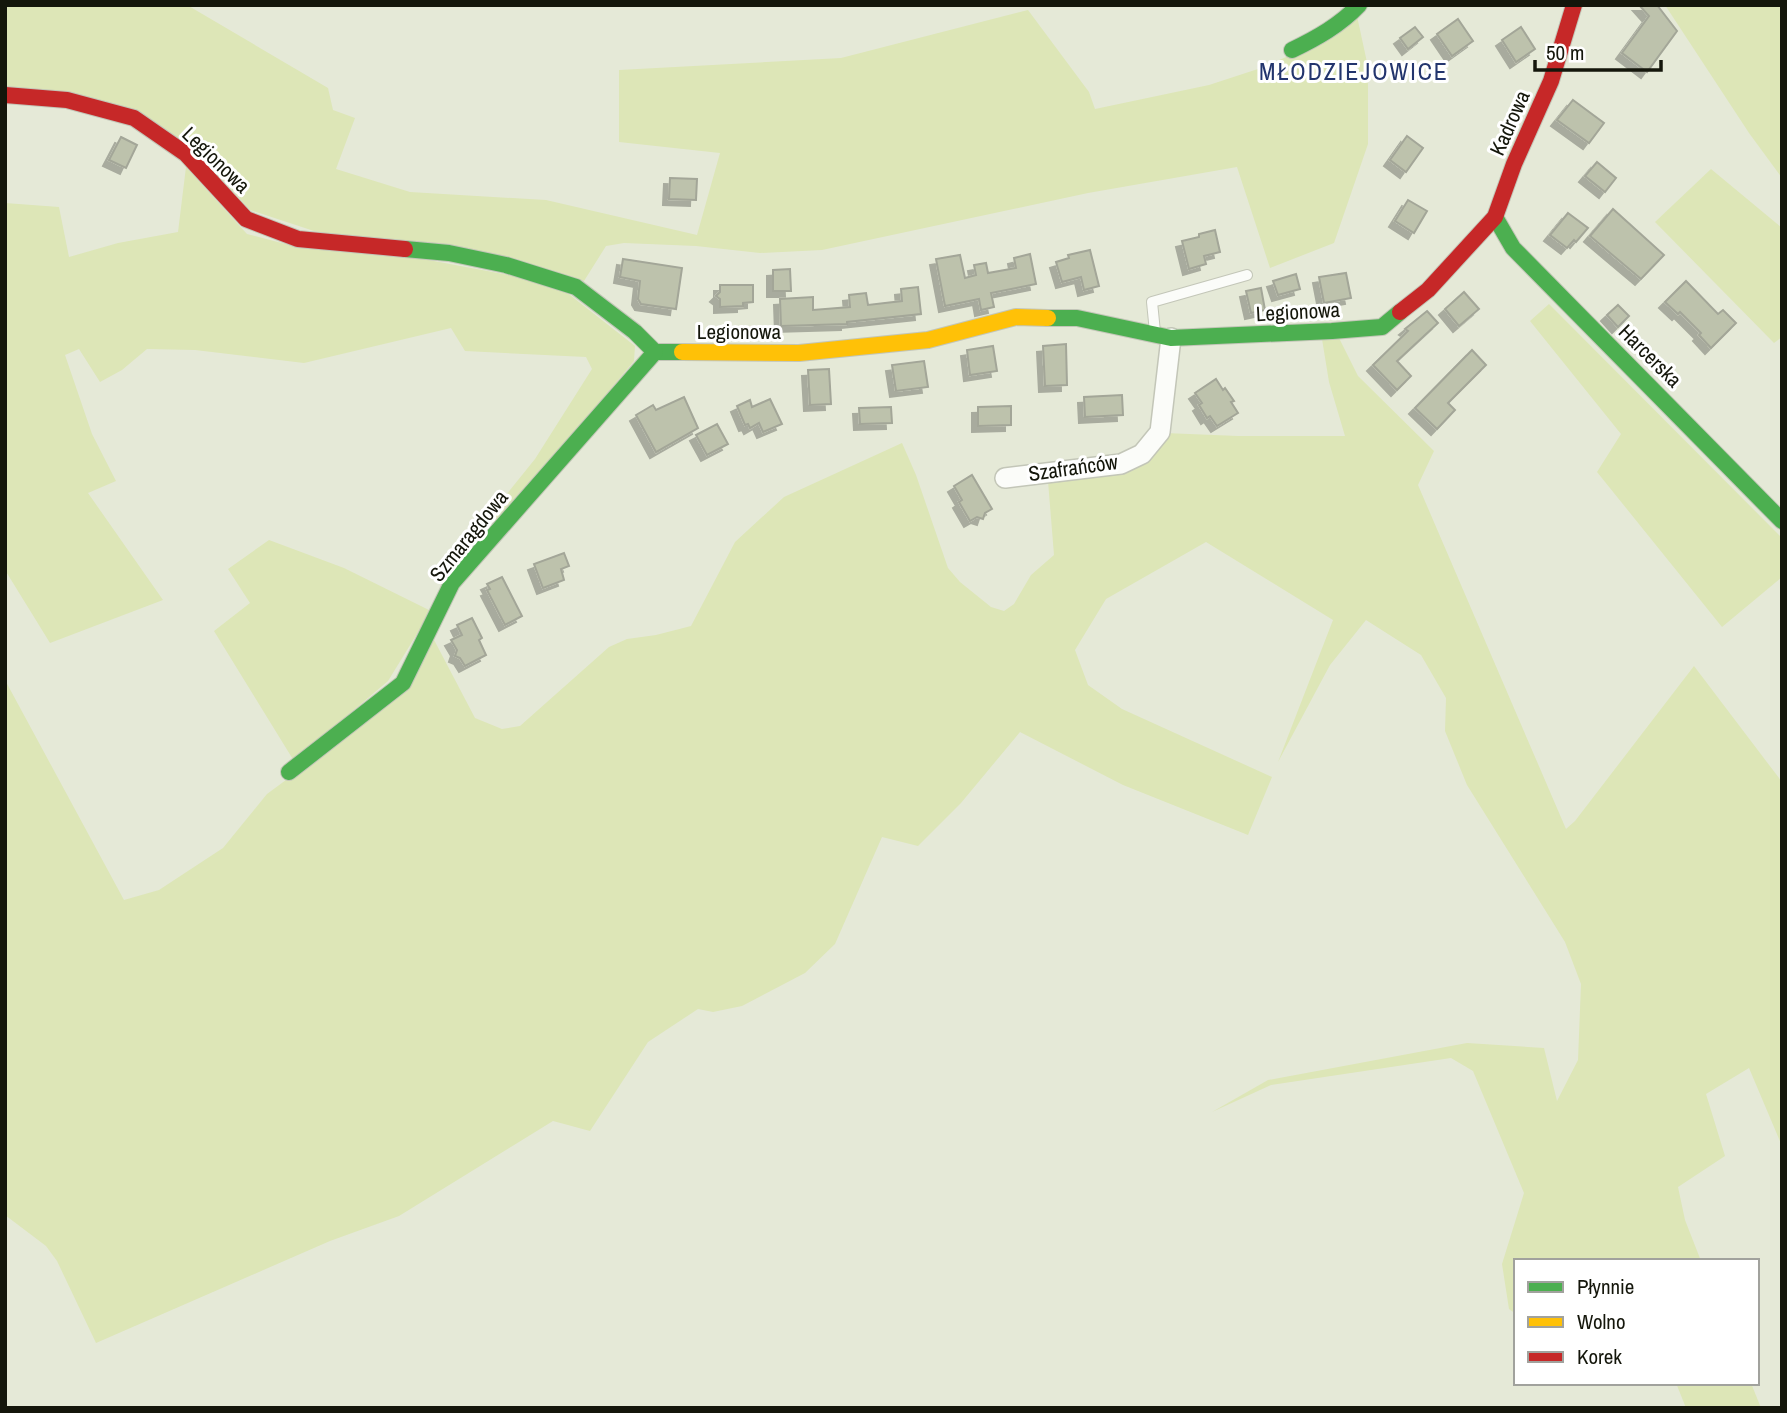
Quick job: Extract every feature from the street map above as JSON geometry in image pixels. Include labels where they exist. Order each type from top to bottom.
[{"type":"street","points":[[1292,50],[1332,29],[1359,5]]},
{"type":"street","name":"Kadrowa","points":[[1495,217],[1514,164],[1551,81],[1574,5]]},
{"type":"street","name":"Legionowa","points":[[5,95],[68,100],[134,118],[186,154],[246,219],[298,239],[449,253],[506,265],[576,287],[635,332],[655,352],[812,352],[928,340],[1016,317],[1077,318],[1163,336],[1318,332],[1382,327],[1428,290],[1495,217]]},
{"type":"street","name":"Harcerska","points":[[1495,217],[1513,247],[1782,521]]},
{"type":"street","name":"Szafrańców","points":[[1005,478],[1121,464],[1142,454],[1160,432],[1163,336]]},
{"type":"street","name":"Szmaragdowa","points":[[289,772],[402,683],[452,583],[655,352]]},
{"type":"lane","points":[[1163,336],[1152,302],[1247,275]]},
{"type":"green space","points":[[5,5],[187,5],[328,88],[333,110],[355,118],[336,169],[410,192],[546,200],[697,235],[720,153],[619,142],[619,70],[841,58],[1028,10],[1089,92],[1095,109],[1209,85],[1261,68],[1309,47],[1357,16],[1368,67],[1368,144],[1334,243],[1270,268],[1237,167],[1088,193],[822,250],[760,253],[696,246],[624,243],[606,246],[584,281],[314,231],[250,210],[190,144],[5,85]]},
{"type":"green space","points":[[1665,5],[1782,5],[1782,178],[1749,133]]},
{"type":"green space","points":[[186,167],[247,234],[293,246],[391,253],[556,284],[635,346],[634,361],[499,523],[490,515],[535,459],[592,369],[586,357],[465,351],[451,328],[304,363],[195,350],[147,349],[122,370],[100,382],[79,349],[65,355],[92,434],[116,481],[88,493],[163,600],[50,643],[5,570],[5,203],[59,207],[69,257],[118,243],[178,232]]},
{"type":"green space","points":[[1711,169],[1782,228],[1782,337],[1774,343],[1655,222]]},
{"type":"green space","points":[[1549,304],[1782,538],[1782,577],[1722,627],[1597,472],[1621,434],[1530,321]]},
{"type":"green space","points":[[1339,338],[1358,376],[1434,451],[1418,485],[1566,829],[1575,821],[1694,666],[1782,782],[1782,1146],[1749,1068],[1706,1094],[1725,1156],[1678,1187],[1685,1220],[1700,1259],[1514,1259],[1514,1313],[1509,1309],[1502,1264],[1524,1193],[1473,1071],[1451,1058],[1271,1085],[1212,1112],[1268,1080],[1467,1043],[1544,1048],[1557,1101],[1578,1060],[1581,984],[1565,942],[1467,785],[1445,731],[1446,698],[1421,655],[1366,620],[1330,665],[1278,762],[1333,620],[1206,542],[1106,599],[1075,650],[1088,685],[1122,709],[1272,777],[1248,835],[1123,785],[1020,732],[961,803],[918,846],[882,837],[835,944],[805,973],[742,1006],[713,1012],[698,1009],[648,1042],[590,1131],[553,1121],[399,1216],[330,1241],[96,1343],[57,1261],[46,1246],[5,1215],[5,680],[124,900],[159,890],[223,848],[267,794],[408,690],[432,636],[475,718],[502,729],[520,726],[609,647],[627,639],[691,626],[735,542],[784,497],[902,443],[948,568],[960,582],[991,607],[1004,611],[1014,604],[1031,575],[1054,555],[1048,481],[1129,465],[1154,455],[1165,433],[1345,436],[1329,382],[1322,339]]},
{"type":"green space","points":[[269,540],[344,568],[431,611],[388,681],[294,761],[214,631],[250,603],[228,569]]},
{"type":"green space","points":[[1677,1385],[1752,1385],[1761,1408],[1686,1408]]},
{"type":"building","points":[[1639,5],[1657,5],[1677,31],[1647,72],[1622,53],[1649,16]]},
{"type":"building","points":[[1458,19],[1473,41],[1452,56],[1437,34]]},
{"type":"building","points":[[1415,27],[1423,37],[1408,49],[1400,38]]},
{"type":"building","points":[[1521,27],[1535,49],[1516,62],[1502,40]]},
{"type":"building","points":[[1573,100],[1604,123],[1589,143],[1557,120]]},
{"type":"building","points":[[1407,136],[1423,148],[1406,172],[1390,160]]},
{"type":"building","points":[[121,137],[137,145],[126,168],[109,160]]},
{"type":"building","points":[[1597,162],[1616,178],[1605,192],[1585,176]]},
{"type":"building","points":[[670,178],[697,179],[696,200],[669,199]]},
{"type":"building","points":[[1408,200],[1427,211],[1414,233],[1395,221]]},
{"type":"building","points":[[1613,209],[1664,255],[1641,279],[1590,236]]},
{"type":"building","points":[[1568,213],[1588,228],[1567,248],[1550,235]]},
{"type":"building","points":[[1215,230],[1220,252],[1204,256],[1206,264],[1189,269],[1182,241]]},
{"type":"building","points":[[1090,250],[1099,286],[1084,290],[1081,277],[1062,282],[1056,262],[1069,258],[1068,255]]},
{"type":"building","points":[[1030,254],[1036,284],[991,293],[994,307],[981,310],[979,299],[945,306],[936,259],[960,255],[965,278],[976,275],[974,265],[986,263],[988,273],[1016,268],[1014,258]]},
{"type":"building","points":[[623,259],[682,268],[676,309],[641,304],[638,299],[640,281],[620,277]]},
{"type":"building","points":[[790,269],[791,291],[773,291],[773,270]]},
{"type":"building","points":[[1346,273],[1351,298],[1324,303],[1319,277]]},
{"type":"building","points":[[1296,274],[1300,289],[1278,295],[1273,281]]},
{"type":"building","points":[[1686,281],[1718,314],[1723,310],[1736,323],[1711,348],[1699,335],[1701,333],[1680,312],[1678,314],[1665,302]]},
{"type":"building","points":[[720,285],[753,285],[753,302],[743,303],[743,306],[720,307],[720,299],[716,296],[720,292]]},
{"type":"building","points":[[918,287],[921,314],[847,324],[781,326],[780,299],[813,297],[813,310],[850,307],[849,295],[866,293],[868,305],[902,301],[901,289]]},
{"type":"building","points":[[1261,288],[1265,310],[1251,313],[1246,291]]},
{"type":"building","points":[[1464,292],[1479,309],[1459,326],[1445,309]]},
{"type":"building","points":[[1618,305],[1629,316],[1618,327],[1607,315]]},
{"type":"building","points":[[1427,311],[1438,323],[1397,361],[1411,376],[1397,390],[1373,365],[1408,331],[1405,329]]},
{"type":"building","points":[[1066,344],[1067,385],[1045,386],[1043,346]]},
{"type":"building","points":[[993,346],[997,371],[970,375],[967,350]]},
{"type":"building","points":[[1472,350],[1486,365],[1448,403],[1455,410],[1437,429],[1415,408]]},
{"type":"building","points":[[924,361],[928,387],[896,391],[892,365]]},
{"type":"building","points":[[829,369],[831,404],[810,405],[808,370]]},
{"type":"building","points":[[1216,379],[1234,401],[1231,402],[1238,413],[1217,426],[1210,416],[1207,418],[1195,393]]},
{"type":"building","points":[[1122,395],[1123,415],[1085,417],[1084,397]]},
{"type":"building","points":[[684,397],[698,428],[656,452],[636,415],[653,405],[656,410]]},
{"type":"building","points":[[770,399],[782,424],[763,432],[759,423],[750,428],[748,424],[745,425],[737,406],[750,400],[752,407]]},
{"type":"building","points":[[1011,406],[1011,425],[978,426],[978,407]]},
{"type":"building","points":[[891,407],[892,423],[860,424],[859,408]]},
{"type":"building","points":[[717,424],[728,444],[707,455],[696,435]]},
{"type":"building","points":[[972,475],[992,509],[985,513],[983,519],[977,517],[970,521],[959,502],[962,500],[954,486]]},
{"type":"building","points":[[564,553],[569,566],[561,569],[564,580],[543,588],[534,564]]},
{"type":"building","points":[[502,577],[522,616],[505,625],[487,590],[490,589],[487,584]]},
{"type":"building","points":[[472,618],[482,638],[479,640],[486,655],[465,666],[460,658],[455,656],[457,650],[451,640],[462,635],[457,625]]},
{"type":"traffic: fast","points":[[1292,50],[1328,30],[1359,5]]},
{"type":"traffic: fast","points":[[1495,217],[1513,248],[1782,521]]},
{"type":"traffic: fast","points":[[405,249],[449,253],[506,265],[576,287],[635,332],[655,352],[682,352]]},
{"type":"traffic: fast","points":[[1048,318],[1077,318],[1171,338],[1382,327],[1400,312]]},
{"type":"traffic: fast","points":[[289,772],[403,683],[452,583],[655,352]]},
{"type":"traffic: slow","points":[[682,352],[799,353],[928,340],[1016,317],[1048,318]]},
{"type":"traffic: jam","points":[[1400,312],[1428,290],[1495,217],[1514,164],[1551,81],[1574,5]]},
{"type":"traffic: jam","points":[[5,95],[67,100],[134,118],[186,154],[246,219],[298,239],[405,249]]},
{"type":"district","name":"MŁODZIEJOWICE","points":[[1354,72]]}]
